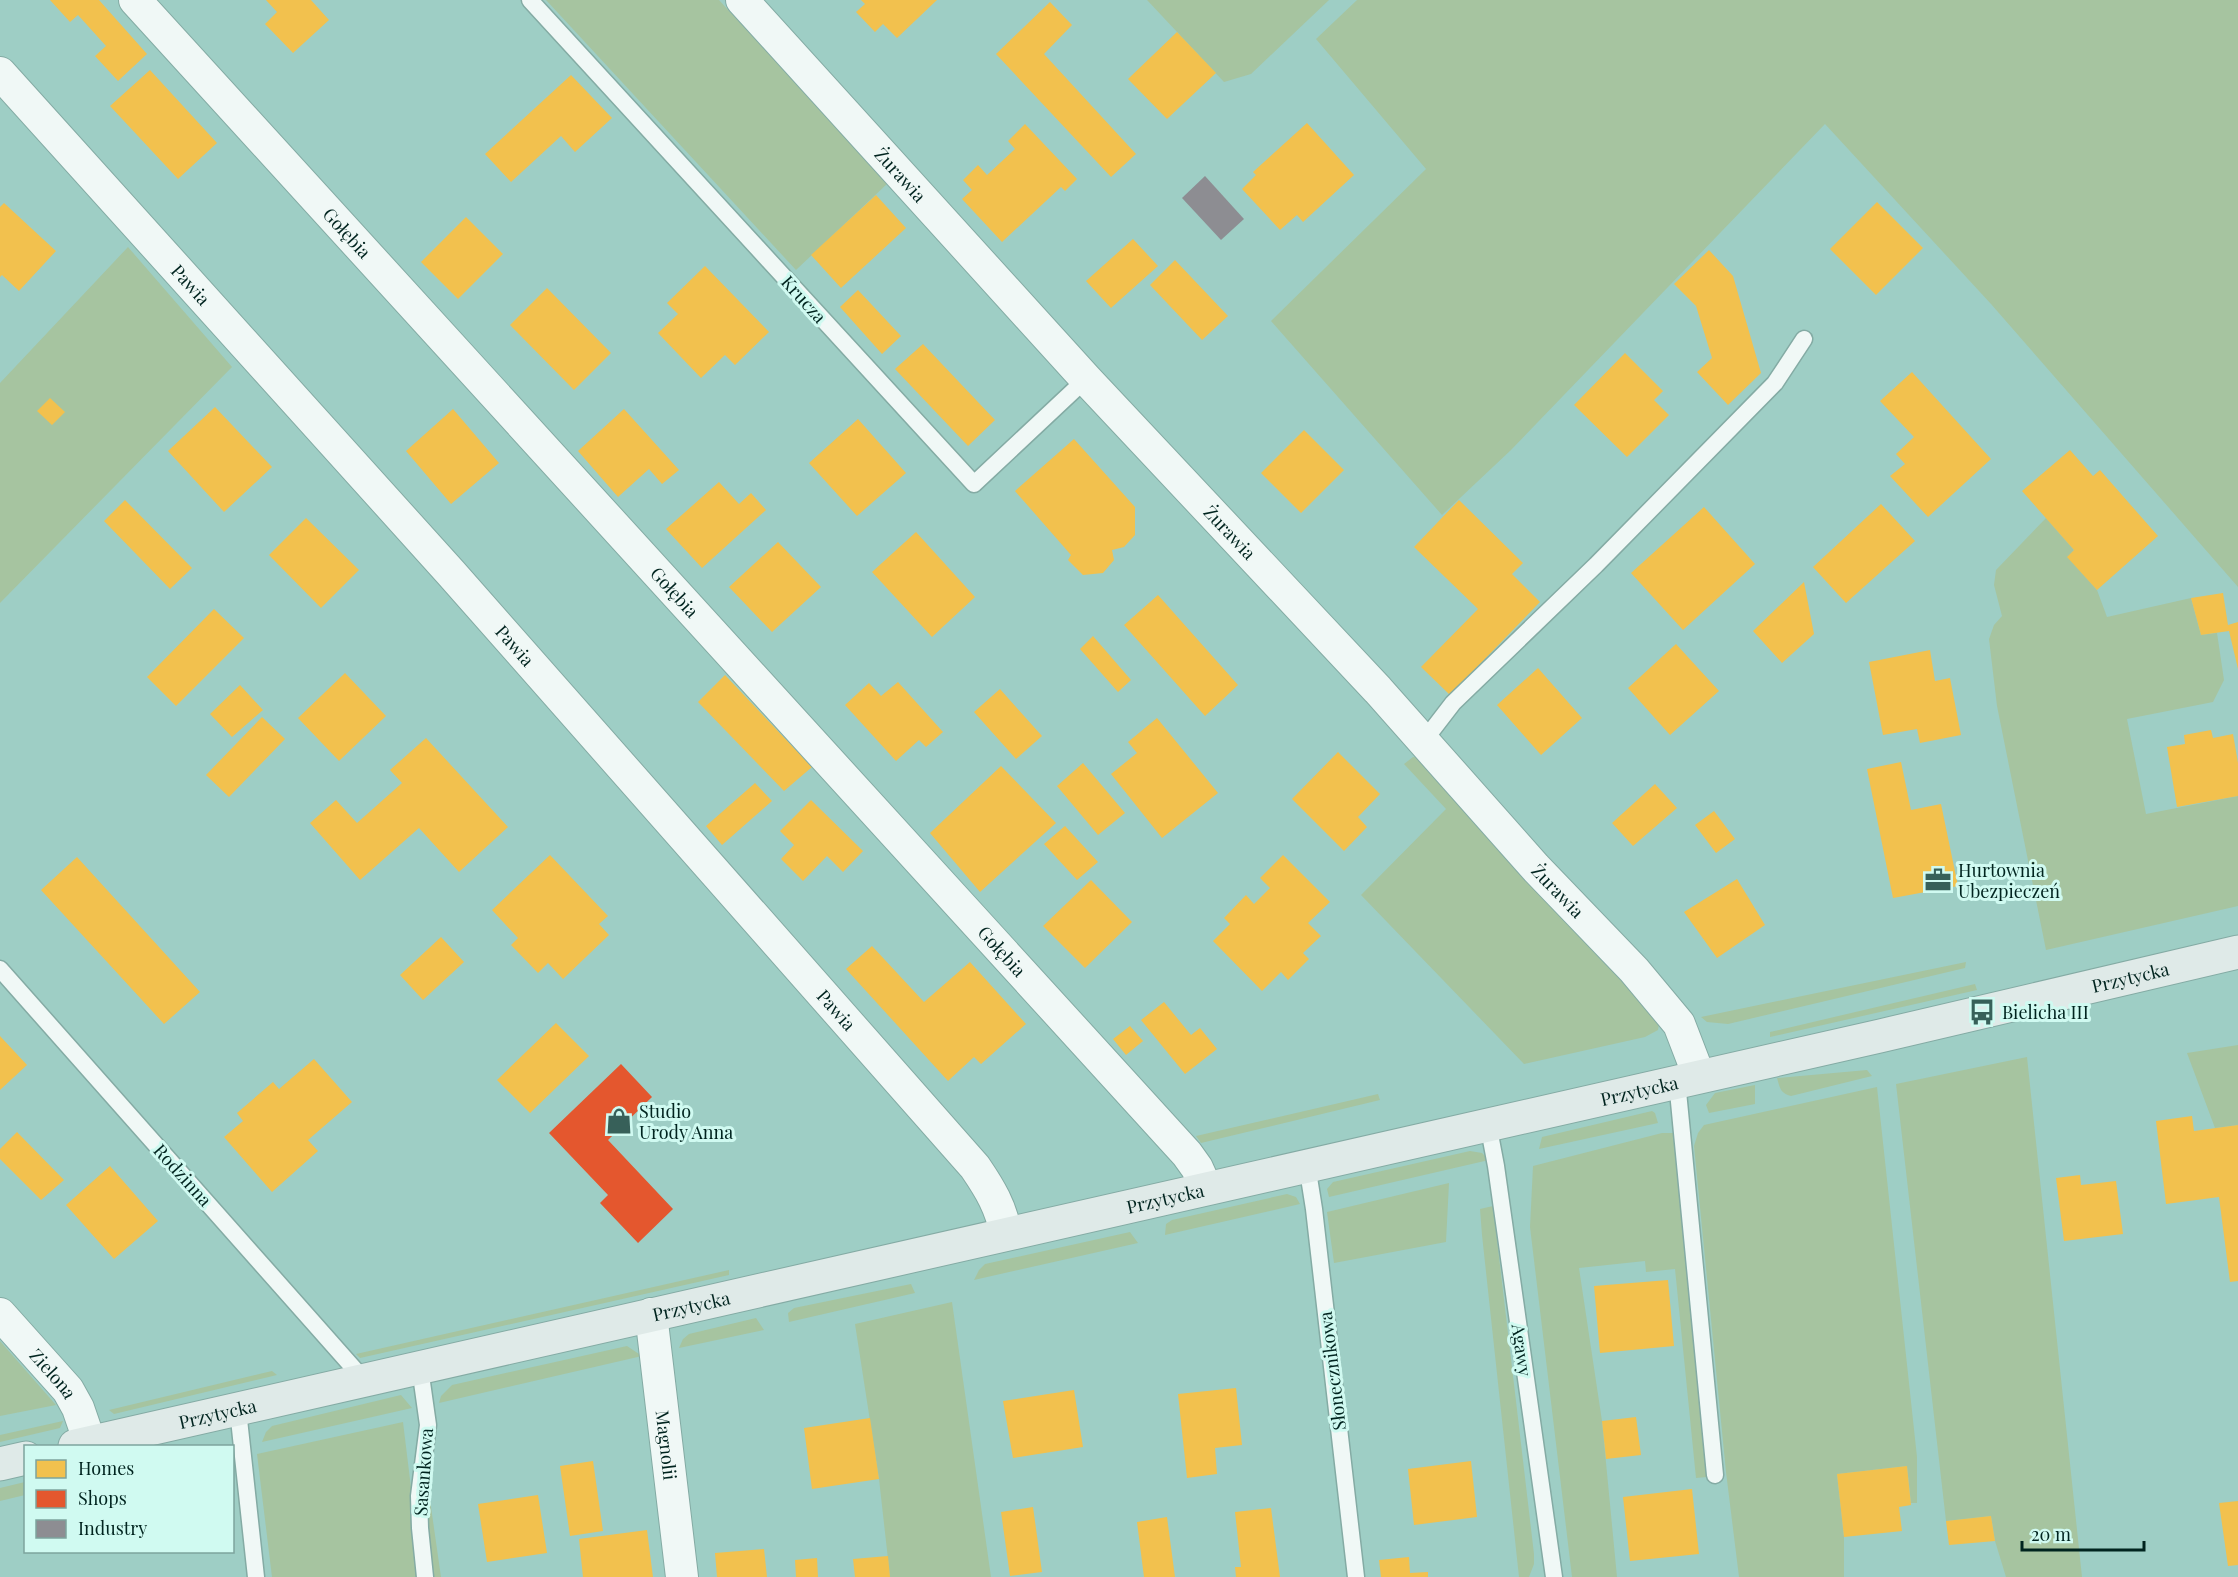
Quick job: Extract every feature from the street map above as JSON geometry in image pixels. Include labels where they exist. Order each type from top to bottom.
[{"type":"main road","name":"Przytycka","points":[[83,1445],[2238,952]]},
{"type":"main road","points":[[0,1464],[24,1458]]},
{"type":"street","name":"Gołębia","points":[[135,0],[1187,1154],[1197,1168],[1206,1188]]},
{"type":"street","name":"Żurawia","points":[[742,0],[1086,379],[1378,690],[1535,867],[1634,970],[1679,1024],[1688,1078]]},
{"type":"street","name":"Pawia","points":[[0,73],[452,573],[975,1167],[996,1197],[1003,1216],[1006,1234]]},
{"type":"street","name":"Zielona","points":[[0,1314],[68,1390],[78,1408],[83,1445]]},
{"type":"street","name":"Magnolii","points":[[651,1314],[682,1577]]},
{"type":"lane","name":"Krucza","points":[[530,0],[974,484],[1086,379]]},
{"type":"lane","points":[[1423,742],[1453,703],[1596,565],[1775,383],[1804,339]]},
{"type":"lane","name":"Rodzinna","points":[[0,969],[365,1381]]},
{"type":"lane","points":[[1688,1078],[1715,1475]]},
{"type":"lane","name":"Agawy","points":[[1488,1124],[1496,1166],[1554,1577]]},
{"type":"lane","name":"Słonecznikowa","points":[[1307,1165],[1356,1577]]},
{"type":"lane","name":"Sasankowa","points":[[420,1368],[428,1425],[419,1496],[425,1577]]},
{"type":"lane","points":[[237,1410],[256,1577]]},
{"type":"green space","points":[[546,0],[719,0],[888,183],[796,270]]},
{"type":"green space","points":[[1147,0],[1329,0],[1251,74],[1224,82]]},
{"type":"green space","points":[[1357,0],[2238,0],[2238,587],[1991,304],[1825,124],[1511,450],[1442,515],[1271,321],[1426,169],[1316,39]]},
{"type":"green space","points":[[128,247],[232,367],[0,603],[0,383]]},
{"type":"green space","points":[[2046,518],[2074,550],[2068,557],[2097,590],[2107,617],[2191,598],[2201,635],[2217,633],[2224,680],[2213,702],[2127,719],[2146,814],[2238,796],[2238,906],[2046,950],[1997,706],[1989,639],[1994,625],[2002,616],[1994,585],[1996,570]]},
{"type":"green space","points":[[1413,757],[1422,758],[1644,1005],[1659,1024],[1658,1030],[1645,1037],[1524,1064],[1361,895],[1446,809],[1404,764]]},
{"type":"green space","points":[[1966,962],[1965,968],[1728,1024],[1707,1022],[1701,1017]]},
{"type":"green space","points":[[1975,984],[1977,990],[1770,1037],[1770,1032]]},
{"type":"green space","points":[[2238,1045],[2238,1125],[2215,1128],[2187,1053]]},
{"type":"green space","points":[[2027,1057],[2082,1577],[2006,1577],[1995,1541],[1991,1516],[1946,1521],[1896,1084]]},
{"type":"green space","points":[[1867,1070],[1872,1076],[1791,1096],[1783,1092],[1777,1078]]},
{"type":"green space","points":[[1755,1085],[1755,1104],[1709,1113],[1706,1105],[1715,1093]]},
{"type":"green space","points":[[1877,1087],[1917,1457],[1917,1503],[1911,1503],[1907,1466],[1837,1474],[1844,1537],[1844,1577],[1739,1577],[1726,1472],[1694,1146],[1698,1133],[1704,1125]]},
{"type":"green space","points":[[1378,1094],[1380,1100],[1201,1143],[1196,1136]]},
{"type":"green space","points":[[1652,1111],[1658,1123],[1539,1149],[1542,1137]]},
{"type":"green space","points":[[1662,1133],[1674,1133],[1707,1477],[1696,1478],[1675,1269],[1646,1272],[1645,1261],[1579,1268],[1602,1421],[1617,1577],[1572,1577],[1530,1227],[1533,1166]]},
{"type":"green space","points":[[1470,1151],[1482,1153],[1489,1160],[1329,1197],[1327,1189],[1333,1182]]},
{"type":"green space","points":[[1449,1183],[1446,1242],[1334,1263],[1327,1212]]},
{"type":"green space","points":[[1287,1194],[1296,1197],[1300,1204],[1165,1235],[1166,1224],[1172,1220]]},
{"type":"green space","points":[[1493,1206],[1534,1554],[1534,1564],[1529,1577],[1519,1577],[1482,1235],[1480,1209]]},
{"type":"green space","points":[[1130,1232],[1138,1243],[974,1280],[985,1264]]},
{"type":"green space","points":[[729,1270],[729,1275],[360,1358],[356,1354]]},
{"type":"green space","points":[[911,1284],[915,1293],[789,1322],[788,1313],[794,1308]]},
{"type":"green space","points":[[952,1302],[991,1577],[890,1577],[879,1479],[855,1324]]},
{"type":"green space","points":[[756,1318],[764,1330],[679,1348],[683,1339],[689,1334]]},
{"type":"green space","points":[[0,1341],[56,1405],[0,1416]]},
{"type":"green space","points":[[627,1346],[642,1356],[439,1403],[441,1396],[452,1385]]},
{"type":"green space","points":[[272,1371],[277,1375],[114,1414],[109,1410]]},
{"type":"green space","points":[[401,1395],[412,1408],[262,1442],[266,1432],[272,1426]]},
{"type":"green space","points":[[63,1421],[60,1428],[0,1442],[0,1435]]},
{"type":"green space","points":[[403,1422],[413,1504],[430,1500],[441,1577],[272,1577],[257,1454]]},
{"type":"green space","points":[[24,1482],[24,1495],[0,1501],[0,1488]]},
{"type":"building: Homes","points":[[50,0],[99,0],[147,54],[118,81],[95,56],[106,46],[78,15],[70,22]]},
{"type":"building: Homes","points":[[266,0],[311,0],[329,20],[293,53],[265,24],[277,12]]},
{"type":"building: Homes","points":[[861,0],[937,0],[897,38],[883,24],[875,32],[856,12],[865,4]]},
{"type":"building: Homes","points":[[1050,2],[1072,25],[1044,54],[1136,154],[1111,177],[996,54]]},
{"type":"building: Homes","points":[[1177,32],[1216,73],[1167,119],[1128,79]]},
{"type":"building: Homes","points":[[150,70],[217,143],[178,179],[110,106]]},
{"type":"building: Homes","points":[[571,75],[612,118],[575,152],[561,136],[511,182],[485,154]]},
{"type":"building: Homes","points":[[1307,123],[1354,175],[1303,222],[1297,215],[1280,230],[1242,189],[1256,175],[1253,172]]},
{"type":"building: Homes","points":[[1025,124],[1077,179],[1065,191],[1061,187],[1002,242],[962,199],[972,190],[963,180],[978,165],[987,175],[1015,149],[1008,141]]},
{"type":"building: Homes","points":[[876,195],[906,228],[841,288],[811,255]]},
{"type":"building: Homes","points":[[1877,202],[1923,248],[1876,295],[1830,249]]},
{"type":"building: Homes","points":[[4,203],[56,251],[19,291],[2,275],[0,277],[0,207]]},
{"type":"building: Homes","points":[[466,217],[503,254],[458,299],[421,262]]},
{"type":"building: Homes","points":[[1133,239],[1158,266],[1111,308],[1086,281]]},
{"type":"building: Homes","points":[[1709,250],[1733,276],[1761,373],[1728,405],[1697,372],[1712,358],[1696,306],[1674,284]]},
{"type":"building: Homes","points":[[1175,260],[1228,316],[1202,340],[1150,285]]},
{"type":"building: Homes","points":[[705,266],[769,332],[735,365],[725,355],[701,378],[658,333],[678,314],[667,303]]},
{"type":"building: Homes","points":[[547,288],[611,353],[574,390],[510,325]]},
{"type":"building: Homes","points":[[858,290],[901,336],[882,354],[840,307]]},
{"type":"building: Homes","points":[[923,344],[995,420],[968,446],[895,369]]},
{"type":"building: Homes","points":[[1625,353],[1663,391],[1654,400],[1669,415],[1627,457],[1574,405]]},
{"type":"building: Homes","points":[[1912,372],[1991,459],[1928,517],[1890,476],[1905,464],[1896,454],[1914,437],[1880,401]]},
{"type":"building: Homes","points":[[50,398],[65,412],[52,425],[37,411]]},
{"type":"building: Homes","points":[[215,407],[272,467],[224,512],[168,451]]},
{"type":"building: Homes","points":[[453,409],[499,463],[451,504],[406,451]]},
{"type":"building: Homes","points":[[624,409],[679,470],[662,484],[649,469],[618,497],[578,451]]},
{"type":"building: Homes","points":[[858,419],[906,473],[857,516],[809,463]]},
{"type":"building: Homes","points":[[1304,430],[1344,470],[1301,513],[1261,473]]},
{"type":"building: Homes","points":[[1074,439],[1135,507],[1135,535],[1124,547],[1112,550],[1114,560],[1103,573],[1083,575],[1068,560],[1071,555],[1015,491]]},
{"type":"building: Homes","points":[[2070,450],[2093,476],[2100,470],[2158,536],[2097,590],[2067,557],[2074,550],[2022,491]]},
{"type":"building: Homes","points":[[719,482],[739,504],[751,493],[766,510],[702,568],[666,529]]},
{"type":"building: Homes","points":[[125,500],[192,568],[170,589],[104,521]]},
{"type":"building: Homes","points":[[1459,500],[1523,563],[1512,574],[1540,602],[1450,695],[1421,667],[1478,609],[1414,547]]},
{"type":"building: Homes","points":[[1881,504],[1915,541],[1846,603],[1813,567]]},
{"type":"building: Homes","points":[[1704,507],[1755,564],[1683,630],[1631,573]]},
{"type":"building: Homes","points":[[306,518],[359,570],[321,608],[269,555]]},
{"type":"building: Homes","points":[[916,532],[975,597],[932,637],[872,572]]},
{"type":"building: Homes","points":[[778,542],[821,587],[772,632],[729,587]]},
{"type":"building: Homes","points":[[1804,582],[1814,634],[1782,663],[1753,631]]},
{"type":"building: Homes","points":[[2223,593],[2228,625],[2238,622],[2238,669],[2229,631],[2201,635],[2191,598]]},
{"type":"building: Homes","points":[[1158,595],[1238,685],[1205,716],[1124,625]]},
{"type":"building: Homes","points":[[214,609],[244,638],[176,706],[147,677]]},
{"type":"building: Homes","points":[[1093,636],[1131,680],[1118,692],[1080,649]]},
{"type":"building: Homes","points":[[1676,644],[1719,691],[1670,735],[1628,688]]},
{"type":"building: Homes","points":[[1930,650],[1935,681],[1950,678],[1961,735],[1920,743],[1917,729],[1883,735],[1869,662]]},
{"type":"building: Homes","points":[[1538,668],[1582,718],[1541,755],[1497,705]]},
{"type":"building: Homes","points":[[345,673],[386,716],[339,761],[298,718]]},
{"type":"building: Homes","points":[[725,675],[812,767],[784,791],[698,702]]},
{"type":"building: Homes","points":[[898,682],[943,732],[926,747],[919,740],[896,761],[845,705],[869,683],[881,696]]},
{"type":"building: Homes","points":[[240,685],[263,710],[232,737],[210,714]]},
{"type":"building: Homes","points":[[1000,689],[1042,736],[1016,759],[974,712]]},
{"type":"building: Homes","points":[[262,717],[285,739],[229,797],[206,775]]},
{"type":"building: Homes","points":[[1157,718],[1218,793],[1162,838],[1111,774],[1137,753],[1128,742]]},
{"type":"building: Homes","points":[[2211,730],[2213,738],[2233,734],[2238,763],[2238,796],[2177,807],[2167,747],[2185,744],[2184,735]]},
{"type":"building: Homes","points":[[426,738],[508,827],[459,872],[419,828],[360,880],[310,823],[336,800],[357,823],[402,783],[390,770]]},
{"type":"building: Homes","points":[[1338,752],[1380,794],[1358,817],[1367,827],[1344,851],[1292,799]]},
{"type":"building: Homes","points":[[1901,762],[1911,810],[1941,804],[1958,886],[1893,898],[1867,769]]},
{"type":"building: Homes","points":[[1083,763],[1125,813],[1098,835],[1057,786]]},
{"type":"building: Homes","points":[[1001,766],[1056,823],[980,892],[930,833]]},
{"type":"building: Homes","points":[[755,783],[772,801],[722,845],[706,826]]},
{"type":"building: Homes","points":[[1655,784],[1677,808],[1633,846],[1612,823]]},
{"type":"building: Homes","points":[[811,800],[863,851],[843,872],[827,856],[803,881],[781,859],[794,845],[780,831]]},
{"type":"building: Homes","points":[[1714,811],[1735,839],[1716,853],[1695,825]]},
{"type":"building: Homes","points":[[1065,826],[1098,862],[1077,880],[1044,844]]},
{"type":"building: Homes","points":[[550,855],[608,916],[599,924],[609,935],[563,979],[548,963],[538,973],[511,945],[518,938],[492,910]]},
{"type":"building: Homes","points":[[1283,855],[1330,902],[1308,923],[1321,936],[1303,953],[1309,959],[1288,980],[1281,972],[1262,991],[1213,941],[1230,924],[1224,918],[1246,895],[1254,904],[1270,888],[1260,878]]},
{"type":"building: Homes","points":[[77,857],[200,992],[164,1024],[41,890]]},
{"type":"building: Homes","points":[[1737,879],[1765,925],[1717,958],[1684,912]]},
{"type":"building: Homes","points":[[1091,880],[1132,922],[1085,968],[1043,926]]},
{"type":"building: Homes","points":[[441,937],[464,962],[423,1000],[400,975]]},
{"type":"building: Homes","points":[[872,946],[924,1002],[970,962],[1026,1024],[981,1064],[974,1057],[948,1081],[846,969]]},
{"type":"building: Homes","points":[[1164,1002],[1191,1035],[1200,1028],[1217,1049],[1185,1074],[1141,1020]]},
{"type":"building: Homes","points":[[556,1023],[589,1056],[530,1113],[497,1080]]},
{"type":"building: Homes","points":[[1130,1026],[1143,1041],[1126,1055],[1113,1039]]},
{"type":"building: Homes","points":[[0,1036],[27,1065],[0,1090]]},
{"type":"building: Homes","points":[[314,1059],[352,1102],[308,1140],[318,1151],[272,1192],[224,1137],[243,1121],[237,1113],[273,1082],[279,1089]]},
{"type":"building: Homes","points":[[2192,1116],[2194,1131],[2238,1125],[2238,1281],[2230,1282],[2219,1197],[2166,1204],[2156,1121]]},
{"type":"building: Homes","points":[[17,1132],[64,1180],[41,1200],[0,1159],[0,1149]]},
{"type":"building: Homes","points":[[110,1166],[158,1221],[114,1259],[66,1205]]},
{"type":"building: Homes","points":[[2080,1175],[2081,1185],[2116,1181],[2123,1234],[2064,1241],[2056,1178]]},
{"type":"building: Homes","points":[[1668,1280],[1674,1346],[1600,1353],[1594,1286]]},
{"type":"building: Homes","points":[[1236,1388],[1242,1445],[1215,1448],[1217,1474],[1187,1478],[1178,1394]]},
{"type":"building: Homes","points":[[1074,1390],[1083,1447],[1013,1458],[1003,1401]]},
{"type":"building: Homes","points":[[1636,1417],[1641,1455],[1606,1459],[1602,1421]]},
{"type":"building: Homes","points":[[870,1418],[879,1479],[812,1489],[804,1428]]},
{"type":"building: Homes","points":[[593,1461],[603,1531],[570,1536],[560,1466]]},
{"type":"building: Homes","points":[[1471,1461],[1477,1517],[1414,1525],[1408,1469]]},
{"type":"building: Homes","points":[[1907,1466],[1911,1505],[1899,1507],[1902,1531],[1844,1537],[1837,1474]]},
{"type":"building: Homes","points":[[1692,1489],[1699,1554],[1630,1561],[1623,1497]]},
{"type":"building: Homes","points":[[538,1495],[547,1553],[487,1562],[478,1504]]},
{"type":"building: Homes","points":[[2238,1501],[2238,1565],[2228,1566],[2219,1503]]},
{"type":"building: Homes","points":[[1033,1507],[1042,1572],[1010,1576],[1001,1512]]},
{"type":"building: Homes","points":[[1271,1508],[1280,1577],[1236,1577],[1235,1567],[1241,1567],[1235,1512]]},
{"type":"building: Homes","points":[[1991,1516],[1995,1541],[1949,1545],[1946,1521]]},
{"type":"building: Homes","points":[[1167,1517],[1175,1577],[1144,1577],[1137,1522]]},
{"type":"building: Homes","points":[[647,1530],[653,1577],[583,1577],[579,1539]]},
{"type":"building: Homes","points":[[764,1549],[767,1577],[717,1577],[715,1553]]},
{"type":"building: Homes","points":[[888,1556],[890,1577],[855,1577],[853,1559]]},
{"type":"building: Homes","points":[[1409,1557],[1410,1573],[1428,1572],[1428,1577],[1381,1577],[1379,1560]]},
{"type":"building: Homes","points":[[817,1558],[818,1577],[796,1577],[795,1560]]},
{"type":"building: Shops","points":[[621,1064],[652,1097],[608,1140],[673,1209],[638,1243],[600,1203],[608,1195],[549,1133]]},
{"type":"building: Industry","points":[[1205,176],[1244,219],[1221,240],[1182,198]]},
{"type":"place","name":"Hurtownia Ubezpieczeń","points":[[1938,880]]},
{"type":"place","name":"Bielicha III","points":[[1982,1012]]},
{"type":"place","name":"Studio Urody Anna","points":[[619,1121]]}]
